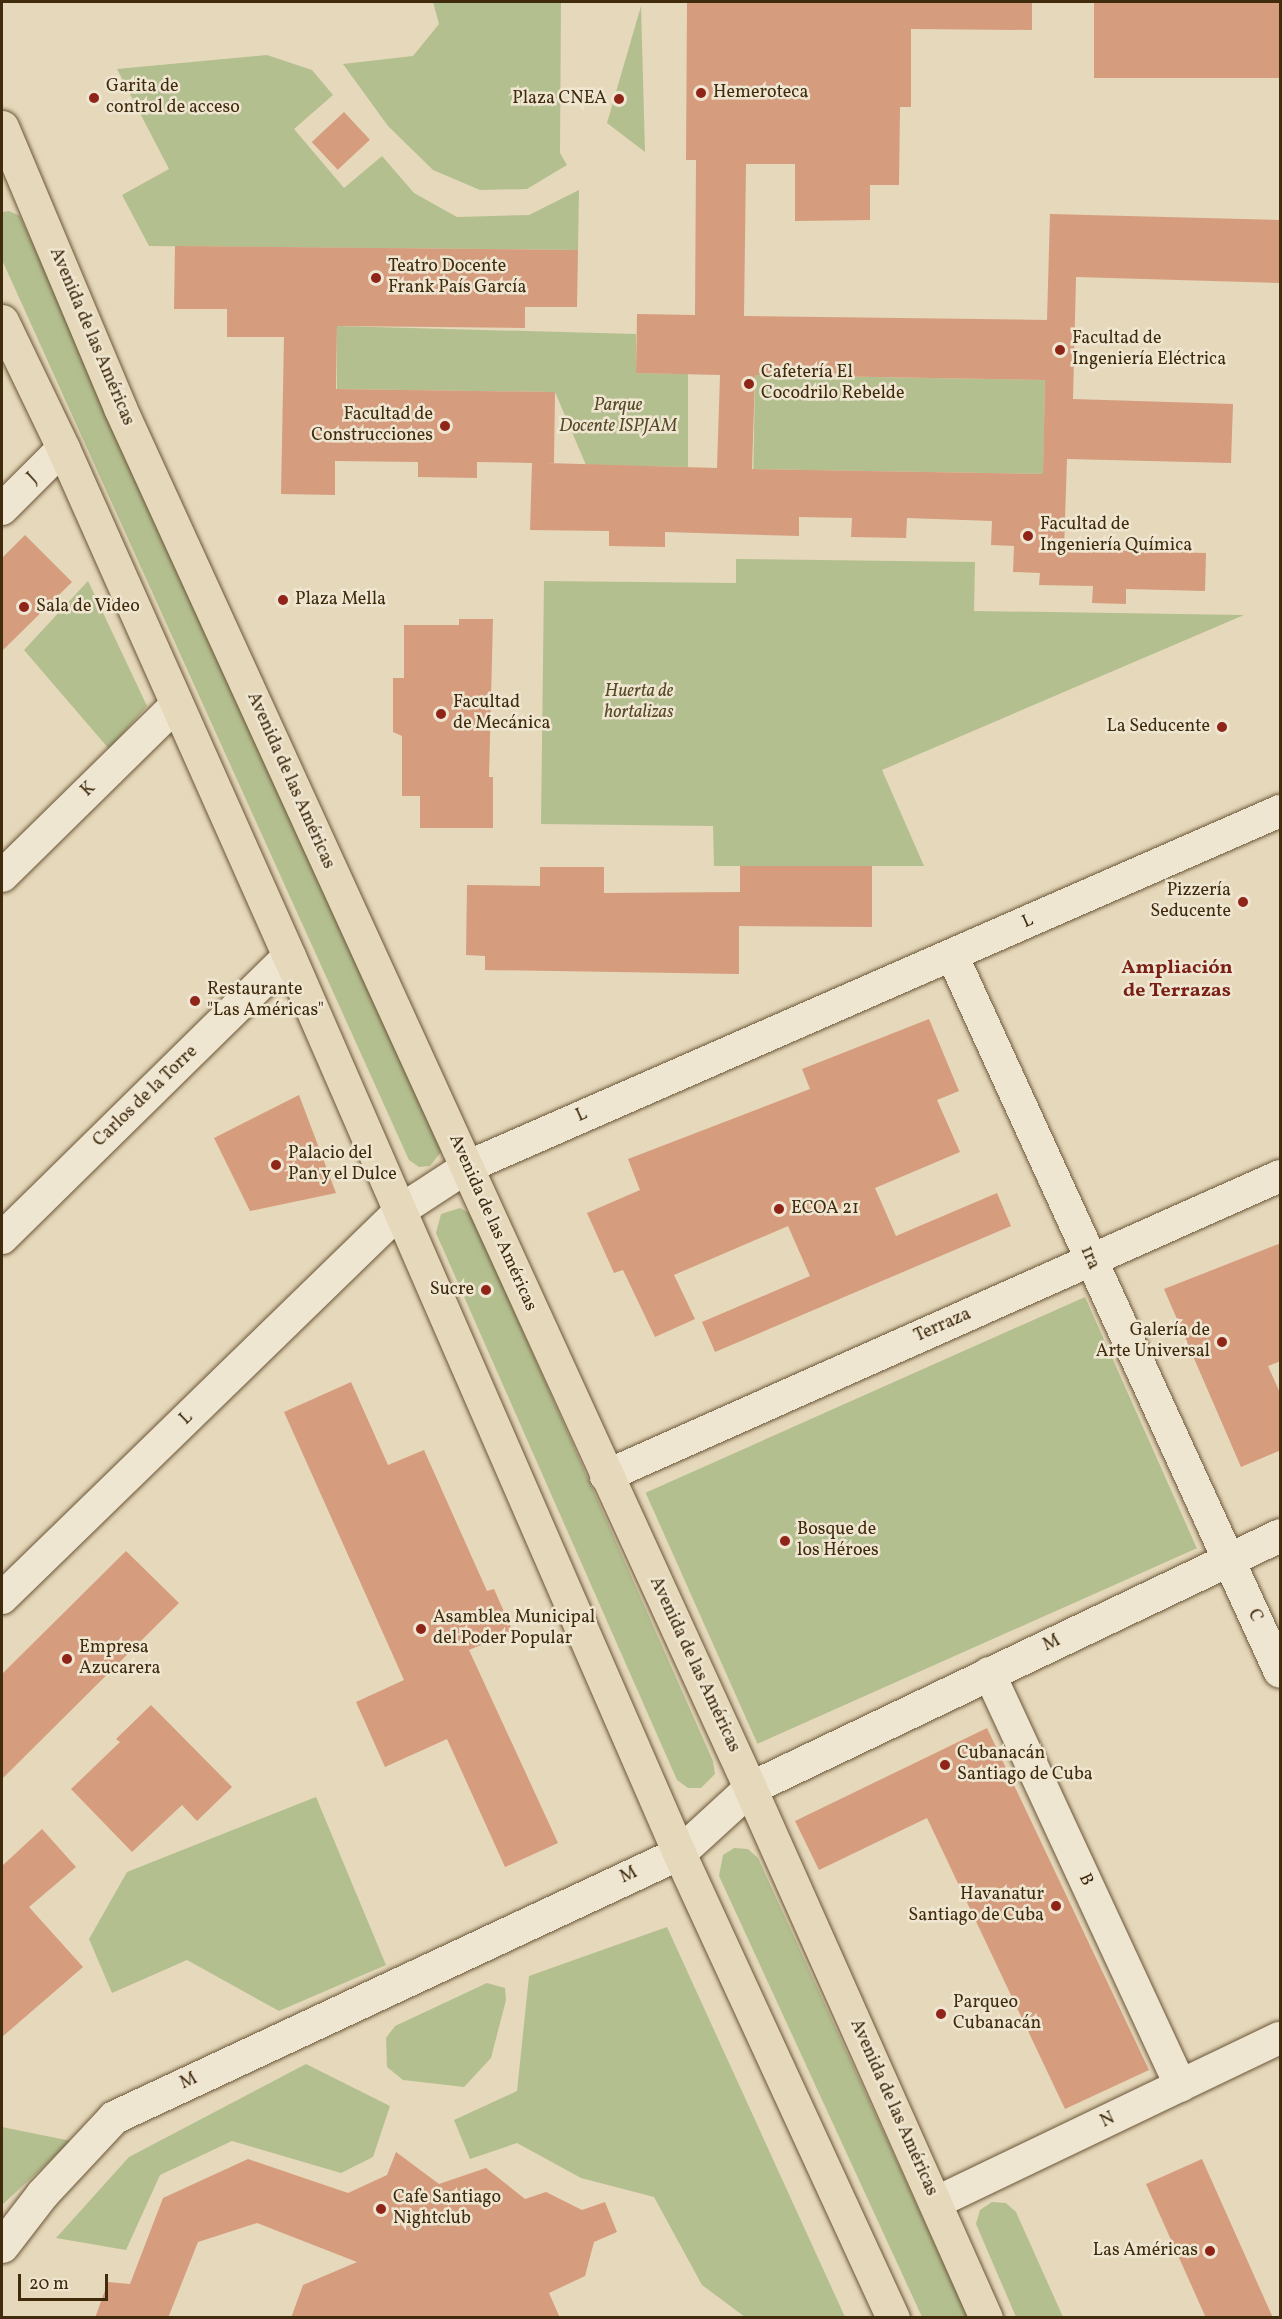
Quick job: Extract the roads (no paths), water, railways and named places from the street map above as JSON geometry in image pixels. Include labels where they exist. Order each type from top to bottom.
[{"type":"main road","name":"Avenida de las Américas","points":[[4,140],[120,408],[750,1788],[986,2318]]},
{"type":"main road","points":[[2,321],[63,448],[289,956],[679,1853],[893,2318]]},
{"type":"street","name":"J","points":[[2,509],[63,448]]},
{"type":"street","name":"K","points":[[2,876],[177,704]]},
{"type":"street","name":"L","points":[[2,1598],[401,1210],[467,1167],[1281,811]]},
{"type":"street","name":"1ra","points":[[952,955],[1227,1560]]},
{"type":"street","name":"Carlos de la Torre","points":[[2,1238],[289,956]]},
{"type":"street","name":"Terraza","points":[[606,1476],[1281,1176]]},
{"type":"street","name":"M","points":[[2,2246],[42,2194],[114,2117],[679,1853],[750,1788],[1281,1535]]},
{"type":"street","name":"C","points":[[1227,1560],[1281,1672]]},
{"type":"street","name":"B","points":[[989,1673],[1181,2086]]},
{"type":"street","name":"N","points":[[935,2203],[1281,2038]]},
{"type":"place","name":"Hemeroteca","points":[[701,93]]},
{"type":"place","name":"Garita de control de acceso","points":[[94,98]]},
{"type":"place","name":"Plaza CNEA","points":[[619,99]]},
{"type":"place","name":"Teatro Docente Frank País García","points":[[376,278]]},
{"type":"place","name":"Facultad de Ingeniería Eléctrica","points":[[1060,350]]},
{"type":"place","name":"Cafetería El Cocodrilo Rebelde","points":[[749,384]]},
{"type":"place","name":"Facultad de Construcciones","points":[[445,426]]},
{"type":"place","name":"Facultad de Ingeniería Química","points":[[1028,536]]},
{"type":"place","name":"Plaza Mella","points":[[283,600]]},
{"type":"place","name":"Sala de Video","points":[[24,607]]},
{"type":"place","name":"Facultad de Mecánica","points":[[441,714]]},
{"type":"place","name":"La Seducente","points":[[1222,727]]},
{"type":"place","name":"Pizzería Seducente","points":[[1243,902]]},
{"type":"place","name":"Restaurante \"Las Américas\"","points":[[195,1001]]},
{"type":"place","name":"Palacio del Pan y el Dulce","points":[[276,1165]]},
{"type":"place","name":"ECOA 21","points":[[779,1209]]},
{"type":"place","name":"Sucre","points":[[486,1290]]},
{"type":"place","name":"Galería de Arte Universal","points":[[1222,1342]]},
{"type":"place","name":"Bosque de los Héroes","points":[[785,1541]]},
{"type":"place","name":"Asamblea Municipal del Poder Popular","points":[[421,1629]]},
{"type":"place","name":"Empresa Azucarera","points":[[67,1659]]},
{"type":"place","name":"Cubanacán Santiago de Cuba","points":[[945,1765]]},
{"type":"place","name":"Havanatur Santiago de Cuba","points":[[1056,1906]]},
{"type":"place","name":"Parqueo Cubanacán","points":[[941,2014]]},
{"type":"place","name":"Cafe Santiago Nightclub","points":[[381,2209]]},
{"type":"place","name":"Las Américas","points":[[1210,2251]]},
{"type":"district","name":"Ampliación de Terrazas","points":[[1177,980]]},
{"type":"park label","name":"Parque Docente ISPJAM","points":[[618,417]]},
{"type":"park label","name":"Huerta de hortalizas","points":[[639,703]]}]
